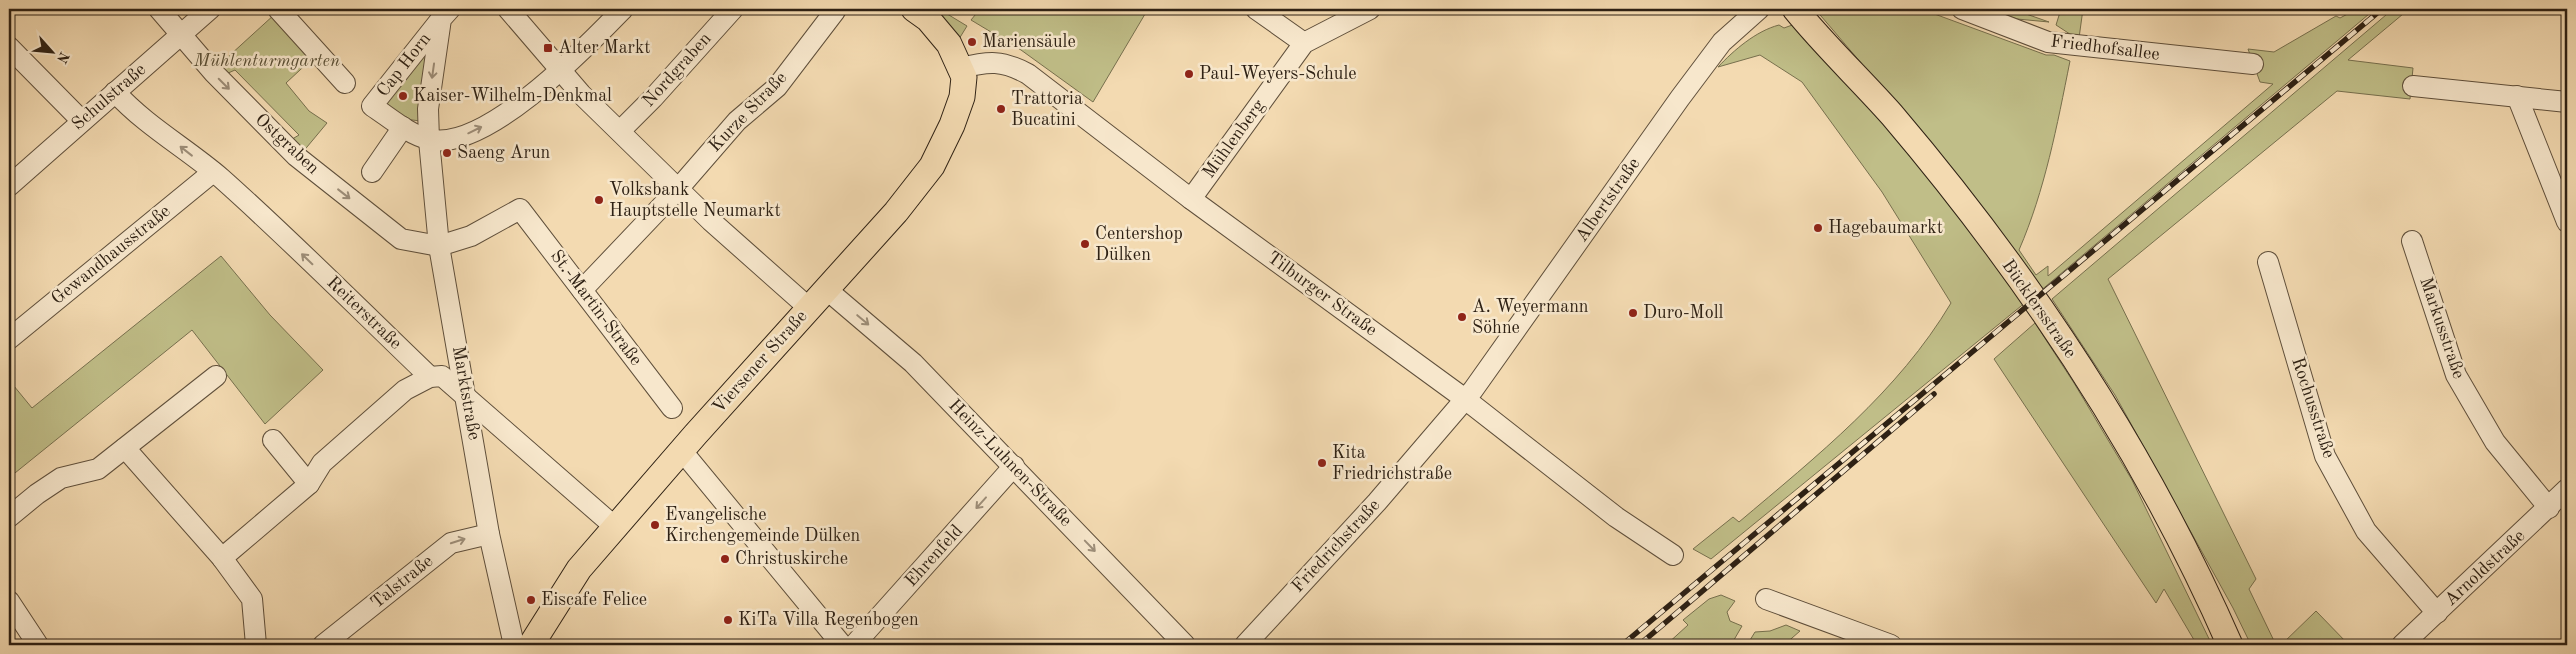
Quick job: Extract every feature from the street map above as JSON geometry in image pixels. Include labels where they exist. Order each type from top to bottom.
[{"type":"main road","points":[[914,9],[928,19],[949,44],[961,68]]},
{"type":"main road","name":"Bücklersstraße","points":[[1795,9],[1891,115],[1995,245],[2061,337],[2149,485],[2208,594],[2230,645]]},
{"type":"main road","name":"Viersener Straße","points":[[531,645],[579,569],[682,450],[896,212],[932,166],[952,125],[962,97],[964,77],[961,68]]},
{"type":"street","name":"Ostgraben","points":[[160,9],[214,73],[296,156],[401,239],[439,246]]},
{"type":"street","name":"Schulstraße","points":[[9,186],[210,9]]},
{"type":"street","points":[[278,9],[345,83]]},
{"type":"street","points":[[508,9],[581,94],[711,221],[809,308]]},
{"type":"street","points":[[429,140],[458,138],[500,118],[561,70],[623,9]]},
{"type":"street","name":"Nordgraben","points":[[620,131],[653,98],[733,9]]},
{"type":"street","points":[[1256,9],[1304,43]]},
{"type":"street","name":"Mühlenberg","points":[[1191,198],[1304,43],[1370,9]]},
{"type":"street","name":"Albertstraße","points":[[1465,399],[1722,42],[1759,9]]},
{"type":"street","name":"Friedhofsallee","points":[[1962,9],[2048,42],[2253,64]]},
{"type":"street","name":"Kurze Straße","points":[[582,290],[678,189],[737,121],[777,87],[835,10]]},
{"type":"street","name":"Cap Horn","points":[[445,14],[428,109],[429,140],[403,127],[372,106],[445,14]]},
{"type":"street","points":[[9,48],[82,121]]},
{"type":"street","name":"Tilburger Straße","points":[[961,68],[988,62],[1001,62],[1010,64],[1028,74],[1191,198],[1465,399],[1616,517],[1672,555]]},
{"type":"street","points":[[2413,86],[2567,102]]},
{"type":"street","name":"Reiterstraße","points":[[115,92],[135,113],[213,172],[430,377],[442,376],[615,527]]},
{"type":"street","points":[[2517,96],[2567,222]]},
{"type":"street","points":[[372,172],[403,127]]},
{"type":"street","name":"Marktstraße","points":[[429,140],[439,246],[467,397],[489,534],[514,645]]},
{"type":"street","name":"Gewandhausstraße","points":[[9,339],[213,172]]},
{"type":"street","name":"St.-Martin-Straße","points":[[439,246],[471,236],[520,209],[672,408]]},
{"type":"street","name":"Markusstraße","points":[[2412,241],[2456,375],[2494,442],[2549,508]]},
{"type":"street","name":"Rochusstraße","points":[[2268,262],[2325,456],[2366,531],[2437,613]]},
{"type":"street","name":"Heinz-Luhnen-Straße","points":[[826,289],[913,363],[1185,645]]},
{"type":"street","points":[[9,517],[61,478],[98,469],[216,376]]},
{"type":"street","points":[[222,558],[309,484],[322,463],[405,390],[430,377]]},
{"type":"street","name":"Friedrichstraße","points":[[1245,645],[1377,502],[1465,399]]},
{"type":"street","points":[[273,440],[309,484]]},
{"type":"street","points":[[125,448],[222,558],[252,599],[256,645]]},
{"type":"street","points":[[682,450],[842,645]]},
{"type":"street","name":"Ehrenfeld","points":[[854,645],[1014,466]]},
{"type":"street","name":"Arnoldstraße","points":[[2402,645],[2567,489]]},
{"type":"street","name":"Talstraße","points":[[323,645],[451,543],[489,534]]},
{"type":"street","points":[[1766,599],[1891,645]]},
{"type":"street","points":[[9,601],[38,645]]},
{"type":"green space","points":[[926,9],[939,9],[967,26],[959,39]]},
{"type":"green space","points":[[980,9],[1148,9],[1093,102],[1021,50],[971,20]]},
{"type":"green space","points":[[1815,9],[1921,9],[2046,55],[2054,55],[2070,61],[2043,181],[2019,250],[2036,275],[2048,266],[2048,276],[2273,84],[2260,82],[2248,49],[2274,52],[2336,16],[2340,18],[2357,9],[2375,9],[2039,292],[1915,126]]},
{"type":"green space","points":[[1989,9],[2012,9],[2049,22],[2017,19]]},
{"type":"green space","points":[[2061,9],[2083,9],[2079,38],[2056,25]]},
{"type":"green space","points":[[2393,9],[2409,9],[2348,60],[2413,68],[2410,99],[2337,91],[2108,279],[2256,579],[2249,589],[2276,645],[2251,645],[2233,608],[2115,395],[2052,299]]},
{"type":"green space","name":"Mühlenturmgarten","points":[[275,14],[314,57],[286,83],[309,111],[327,123],[302,153],[289,141],[299,135],[235,70],[226,74],[218,66]]},
{"type":"green space","points":[[1795,24],[1894,128],[2026,302],[1711,559],[1693,549],[1733,517],[1739,522],[1854,421],[1906,365],[1930,335],[1951,303],[1882,192],[1802,82],[1760,55],[1718,67],[1754,36],[1779,25],[1784,28]]},
{"type":"green space","points":[[428,39],[420,121],[398,118],[382,105]]},
{"type":"green space","points":[[221,256],[270,315],[323,370],[265,424],[192,330],[10,477],[9,380],[32,408]]},
{"type":"green space","points":[[2035,323],[2074,383],[2132,480],[2212,645],[2197,645],[2164,589],[2156,603],[1994,359]]},
{"type":"green space","points":[[1721,595],[1735,601],[1727,612],[1730,621],[1742,626],[1731,645],[1666,645],[1688,625],[1683,620],[1709,599]]},
{"type":"green space","points":[[2316,611],[2349,645],[2281,645]]},
{"type":"green space","points":[[1786,625],[1800,631],[1784,645],[1747,645],[1755,632],[1770,631]]},
{"type":"railway","points":[[1622,645],[2382,9]]},
{"type":"railway","points":[[1639,645],[1934,394]]},
{"type":"place","name":"Mariensäule","points":[[972,42]]},
{"type":"place","name":"Alter Markt","points":[[548,48]]},
{"type":"place","name":"Paul-Weyers-Schule","points":[[1189,74]]},
{"type":"place","name":"Kaiser-Wilhelm-Denkmal","points":[[403,96]]},
{"type":"place","name":"Trattoria Bucatini","points":[[1001,109]]},
{"type":"place","name":"Saeng Arun","points":[[447,153]]},
{"type":"place","name":"Volksbank Hauptstelle Neumarkt","points":[[599,200]]},
{"type":"place","name":"Hagebaumarkt","points":[[1818,228]]},
{"type":"place","name":"Centershop Dülken","points":[[1085,244]]},
{"type":"place","name":"Duro-Moll","points":[[1633,313]]},
{"type":"place","name":"A. Weyermann Söhne","points":[[1462,317]]},
{"type":"place","name":"Kita Friedrichstraße","points":[[1322,463]]},
{"type":"place","name":"Evangelische Kirchengemeinde Dülken","points":[[655,525]]},
{"type":"place","name":"Christuskirche","points":[[725,559]]},
{"type":"place","name":"Eiscafe Felice","points":[[531,600]]},
{"type":"place","name":"KiTa Villa Regenbogen","points":[[728,620]]}]
